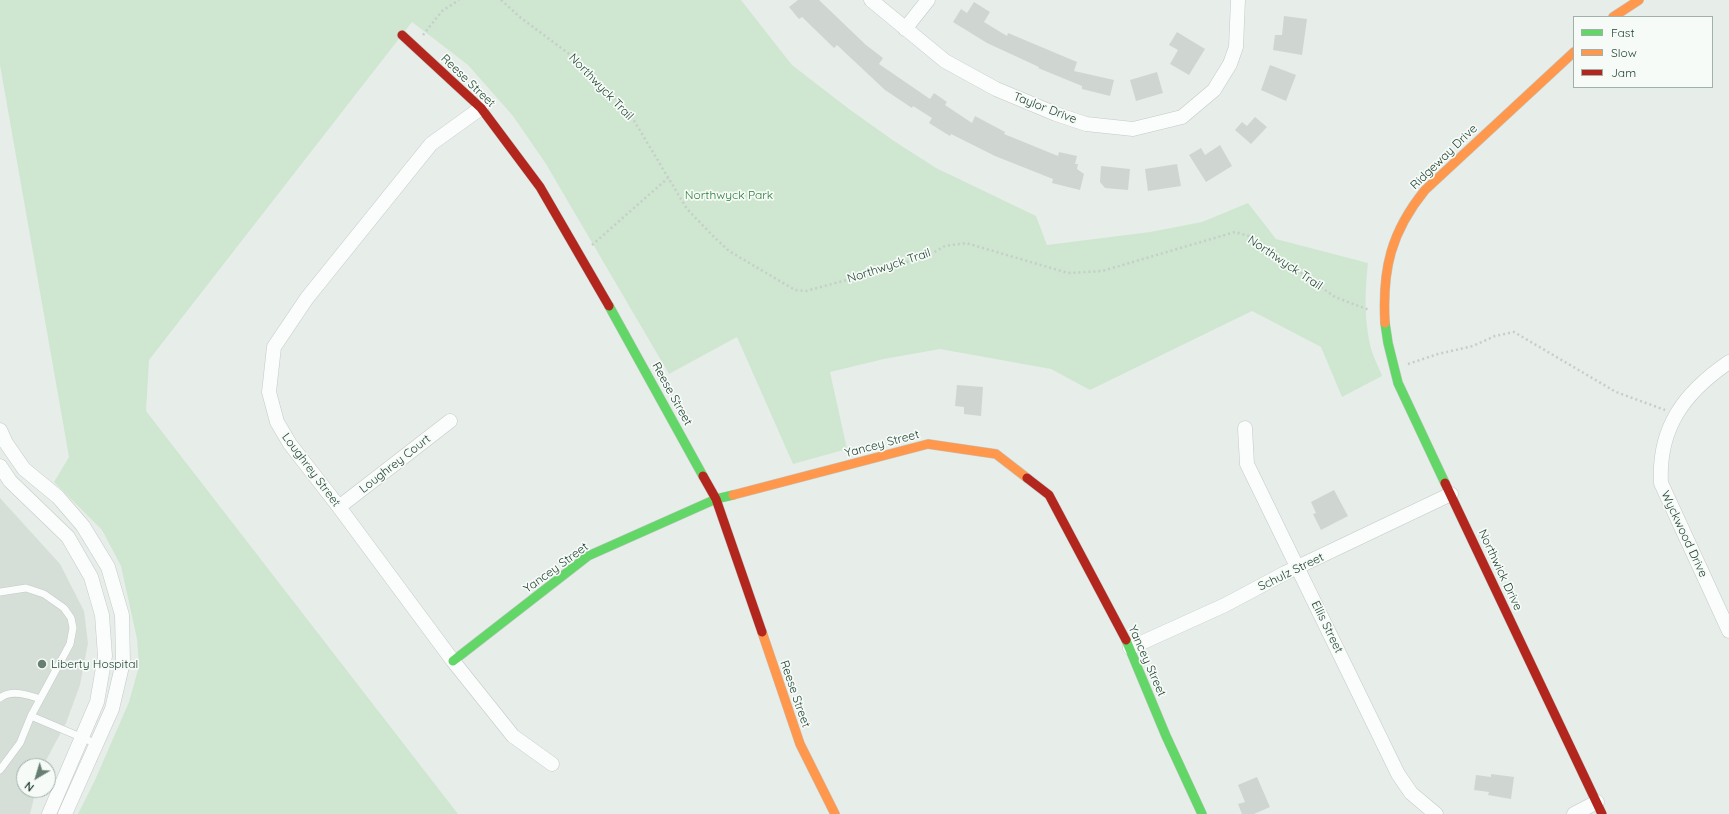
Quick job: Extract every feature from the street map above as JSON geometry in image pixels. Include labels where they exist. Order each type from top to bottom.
[{"type":"street","name":"Taylor Drive","points":[[871,0],[904,29],[945,61],[996,89],[1056,114],[1086,124],[1133,129],[1182,117],[1214,90],[1230,64],[1236,47],[1238,0]]},
{"type":"street","points":[[904,29],[928,0]]},
{"type":"street","points":[[1614,16],[1639,0]]},
{"type":"street","name":"Reese Street","points":[[402,35],[481,108],[540,186],[632,345],[716,499],[800,744],[835,814]]},
{"type":"street","name":"Ridgeway Drive","points":[[1386,333],[1385,294],[1391,254],[1403,220],[1413,204],[1425,190],[1573,53]]},
{"type":"street","name":"Loughrey Street","points":[[481,108],[431,144],[307,298],[274,347],[269,392],[277,422],[290,444],[339,507],[453,661],[513,736],[552,764]]},
{"type":"street","name":"Northwick Drive","points":[[1386,333],[1392,364],[1398,383],[1599,808]]},
{"type":"street","name":"Wyckwood Drive","points":[[1729,362],[1710,375],[1694,389],[1680,408],[1669,428],[1663,449],[1660,474],[1661,483],[1729,631]]},
{"type":"street","name":"Loughrey Court","points":[[339,507],[450,421]]},
{"type":"street","name":"Ellis Street","points":[[1245,428],[1247,464],[1398,774],[1411,793],[1436,814]]},
{"type":"street","points":[[0,430],[6,443],[24,469],[58,498],[83,526],[108,567],[122,615],[123,662],[112,710],[65,814]]},
{"type":"street","name":"Yancey Street","points":[[453,661],[588,556],[716,499],[928,444],[996,454],[1049,495],[1130,648],[1166,736],[1202,814]]},
{"type":"street","points":[[0,466],[10,482],[68,537],[91,576],[102,615],[105,656],[97,702],[48,814]]},
{"type":"street","name":"Schulz Street","points":[[1130,648],[1225,605],[1451,494]]},
{"type":"street","points":[[1574,814],[1599,808]]},
{"type":"lane","points":[[0,592],[26,588],[44,594],[64,608],[71,618],[72,628],[70,644],[31,716],[20,743],[0,770]]},
{"type":"lane","points":[[0,698],[3,696],[25,694],[40,700]]},
{"type":"lane","points":[[31,716],[97,744]]},
{"type":"path","points":[[415,47],[442,11],[459,0]]},
{"type":"path","name":"Northwyck Trail","points":[[501,0],[521,18],[576,59],[630,114],[687,209],[729,251],[795,290],[806,291],[891,268],[931,254],[945,246],[966,243],[1068,273],[1102,271],[1235,232],[1249,236],[1335,297],[1369,310]]},
{"type":"path","points":[[588,248],[668,178]]},
{"type":"path","points":[[1414,362],[1451,350],[1473,346],[1495,336],[1514,332],[1616,392],[1666,410]]},
{"type":"shaded area","name":"Liberty Hospital","points":[[0,498],[60,564],[84,611],[88,643],[80,685],[66,723],[47,758],[16,758],[16,798],[34,798],[30,814],[0,814]]},
{"type":"green space","name":"Northwyck Park","points":[[0,0],[741,0],[792,65],[849,109],[894,141],[936,168],[1036,216],[1047,245],[1150,232],[1202,222],[1248,203],[1276,239],[1368,263],[1366,314],[1368,334],[1371,348],[1382,376],[1342,397],[1321,347],[1252,311],[1090,390],[1051,369],[940,349],[884,359],[830,372],[847,449],[793,464],[737,337],[669,374],[546,164],[513,116],[468,65],[412,22],[149,360],[146,411],[458,814],[78,814],[95,780],[129,702],[139,666],[137,639],[121,566],[102,530],[54,482],[69,457],[0,65]]},
{"type":"building","points":[[798,0],[819,0],[866,45],[883,58],[879,64],[930,99],[934,93],[947,102],[945,105],[972,123],[975,116],[1005,132],[1004,134],[1058,156],[1059,152],[1077,156],[1075,164],[1078,164],[1077,169],[1084,174],[1080,190],[1052,183],[1053,179],[995,156],[951,134],[950,136],[929,123],[932,118],[913,106],[912,108],[885,90],[837,45],[834,48],[802,17],[799,19],[789,7]]},
{"type":"building","points":[[974,2],[990,12],[984,22],[1007,36],[1008,33],[1077,62],[1074,71],[1114,80],[1110,96],[1082,89],[1082,86],[1038,68],[1039,67],[987,43],[953,22],[961,9],[967,13]]},
{"type":"building","points":[[1284,16],[1307,19],[1302,55],[1273,50],[1275,35],[1282,35]]},
{"type":"building","points":[[1177,32],[1205,49],[1189,75],[1170,64],[1178,50],[1169,45]]},
{"type":"building","points":[[1270,65],[1296,75],[1286,101],[1261,90]]},
{"type":"building","points":[[1157,72],[1163,93],[1136,101],[1130,80]]},
{"type":"building","points":[[1255,117],[1267,127],[1251,144],[1235,130],[1242,122],[1247,126]]},
{"type":"building","points":[[1220,145],[1232,166],[1206,182],[1189,155],[1201,148],[1205,155]]},
{"type":"building","points":[[1177,164],[1181,186],[1148,191],[1145,169]]},
{"type":"building","points":[[1101,166],[1130,169],[1128,190],[1105,188],[1100,182]]},
{"type":"building","points":[[957,385],[983,387],[981,416],[964,414],[964,407],[955,406]]},
{"type":"building","points":[[1334,490],[1348,516],[1321,530],[1313,514],[1316,513],[1311,502]]},
{"type":"building","points":[[1491,774],[1514,777],[1511,799],[1488,795],[1489,792],[1474,790],[1476,775],[1491,777]]},
{"type":"building","points":[[1257,777],[1270,807],[1254,814],[1242,814],[1238,804],[1245,802],[1238,785]]},
{"type":"traffic: fast","points":[[609,306],[703,476]]},
{"type":"traffic: fast","points":[[1385,323],[1388,343],[1398,383],[1445,483]]},
{"type":"traffic: fast","points":[[453,661],[588,556],[716,499],[733,495]]},
{"type":"traffic: fast","points":[[1126,640],[1166,736],[1202,814]]},
{"type":"traffic: slow","points":[[1615,16],[1639,0]]},
{"type":"traffic: slow","points":[[1385,323],[1384,304],[1387,268],[1397,236],[1413,206],[1425,190],[1573,53]]},
{"type":"traffic: slow","points":[[733,495],[928,444],[996,454],[1027,478]]},
{"type":"traffic: slow","points":[[762,632],[800,744],[835,814]]},
{"type":"traffic: jam","points":[[402,35],[481,108],[540,187],[609,306]]},
{"type":"traffic: jam","points":[[703,476],[716,499],[762,632]]},
{"type":"traffic: jam","points":[[1027,478],[1049,495],[1126,640]]},
{"type":"traffic: jam","points":[[1445,483],[1602,814]]},
{"type":"place","name":"Liberty Hospital","points":[[42,664]]}]
